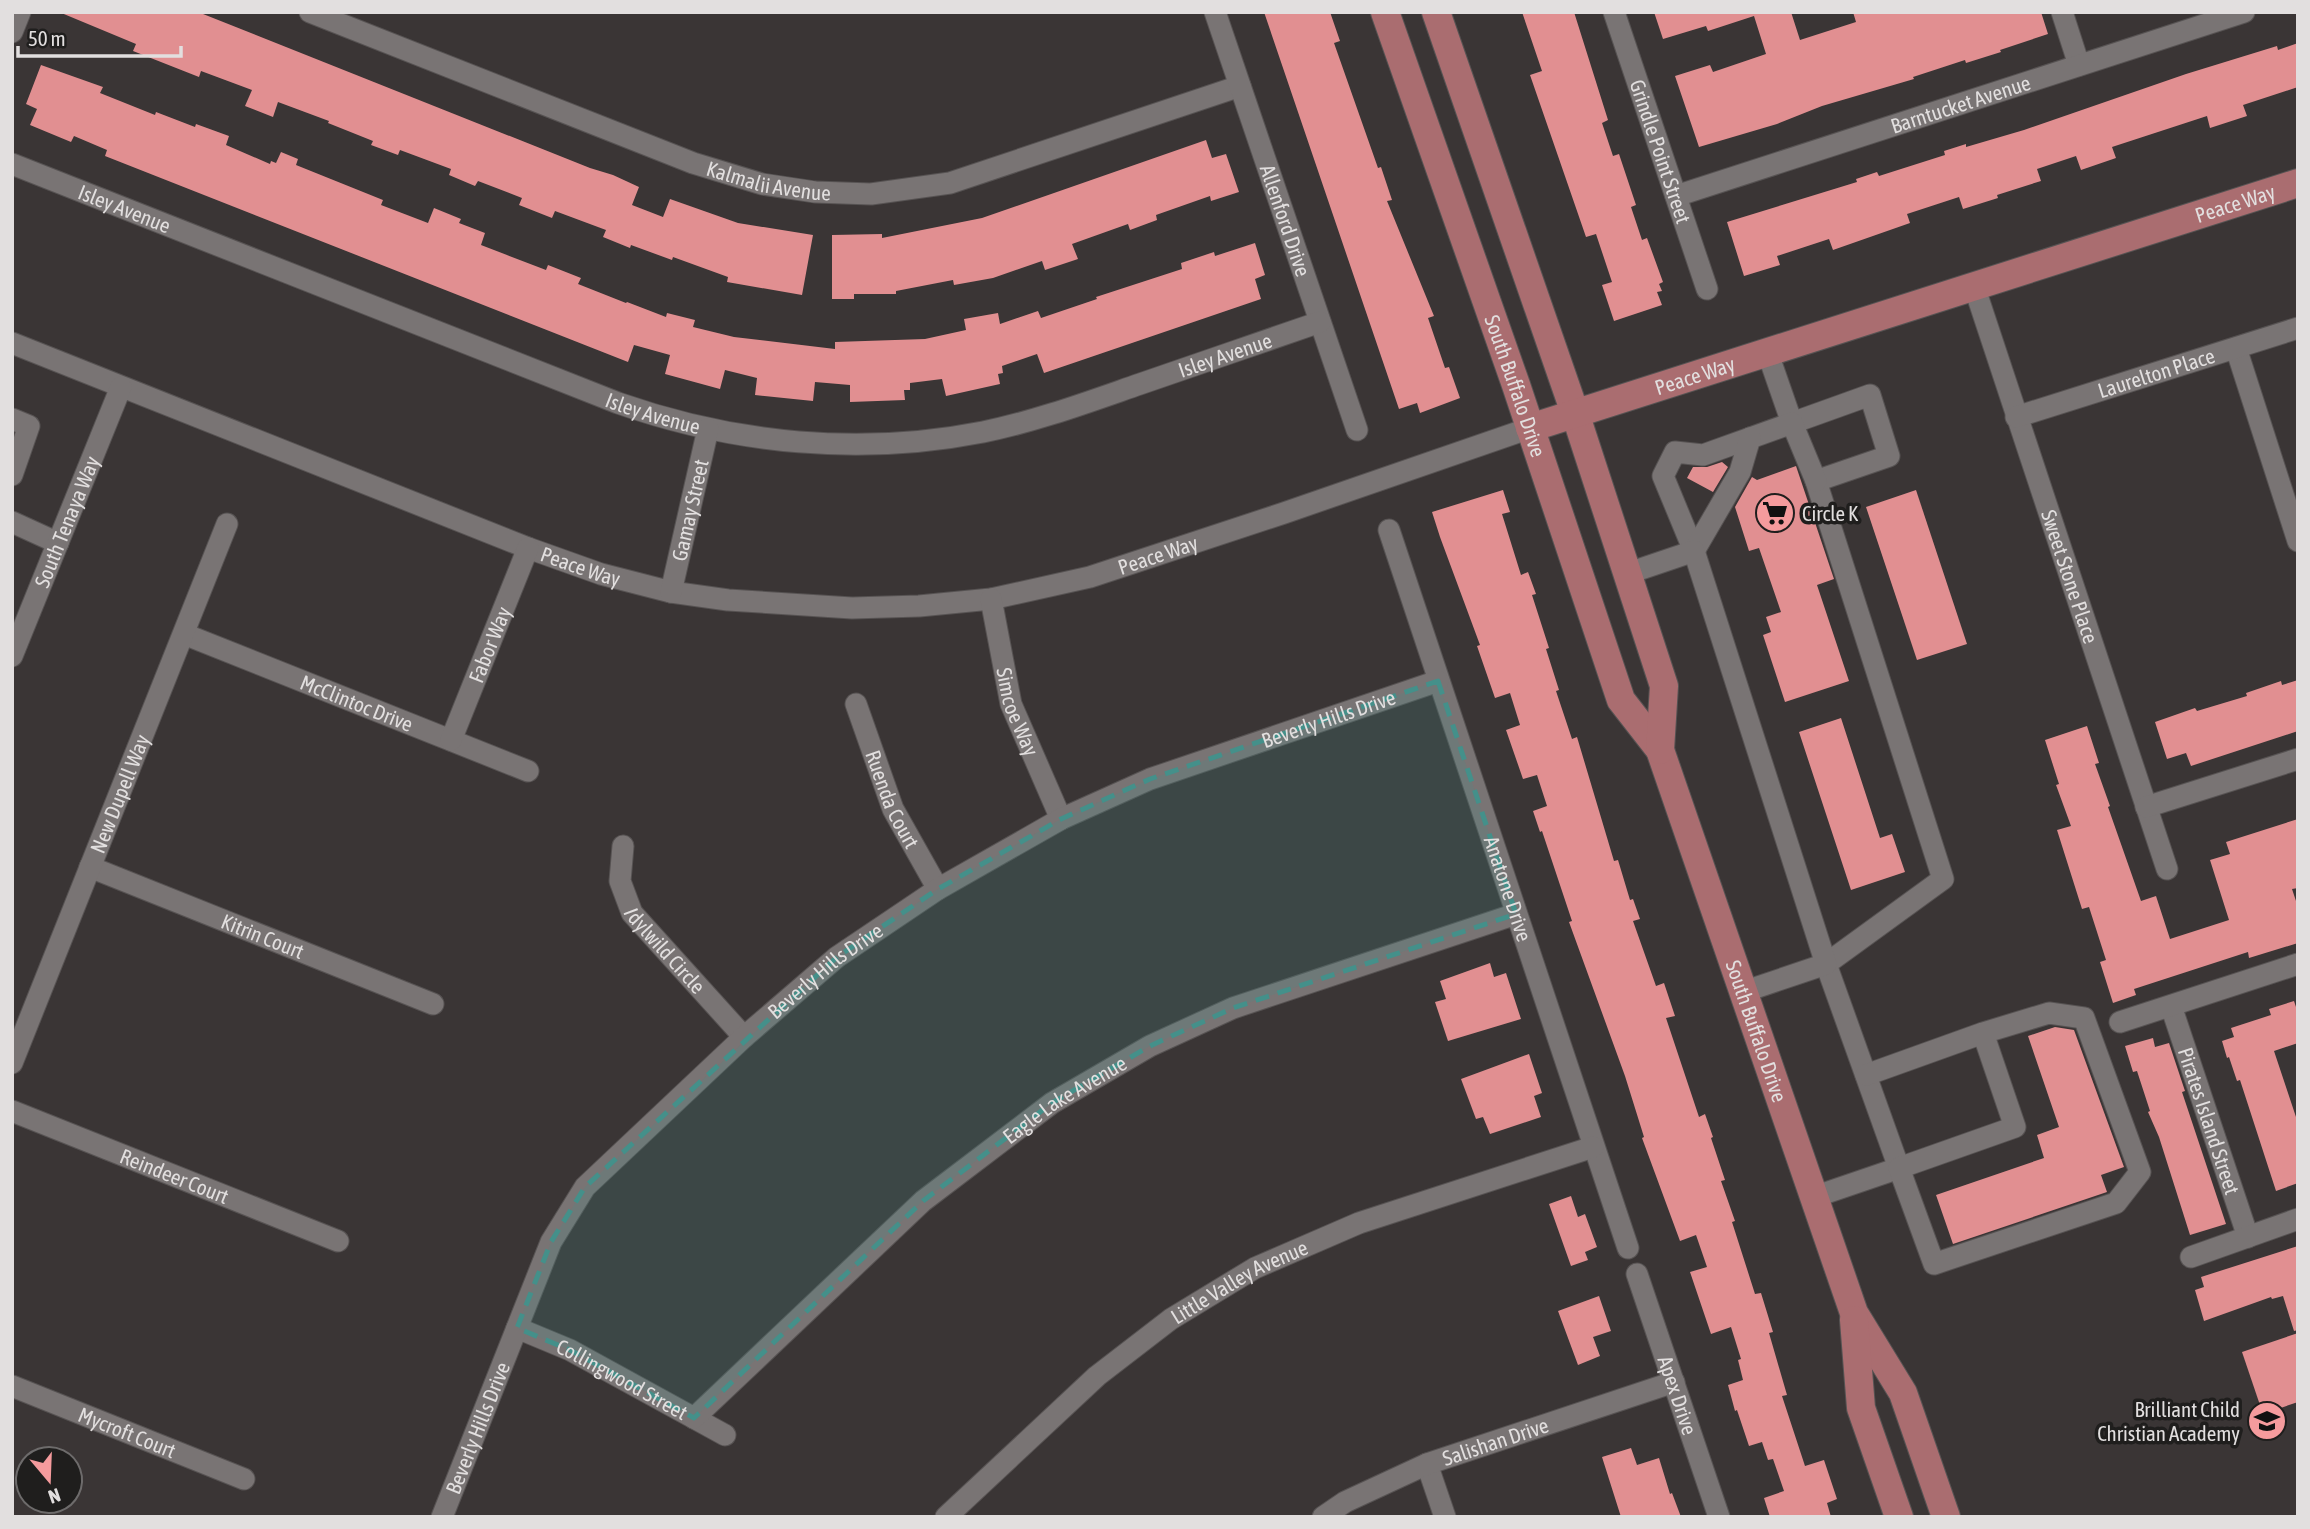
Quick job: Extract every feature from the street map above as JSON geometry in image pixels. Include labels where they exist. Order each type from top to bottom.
[{"type":"main road","name":"South Buffalo Drive","points":[[1385,12],[1530,428],[1621,700],[1660,750],[1854,1313],[1903,1392],[1945,1517]]},
{"type":"main road","name":"South Buffalo Drive","points":[[1436,12],[1575,413],[1664,686],[1660,750]]},
{"type":"main road","name":"Peace Way","points":[[1530,428],[2298,183]]},
{"type":"main road","name":"South Buffalo Drive","points":[[1854,1313],[1861,1408],[1899,1517]]},
{"type":"street","points":[[12,33],[20,12]]},
{"type":"street","name":"Kalmalii Avenue","points":[[310,12],[693,163],[762,184],[816,192],[871,194],[950,183],[1240,86]]},
{"type":"street","name":"Allenford Drive","points":[[1215,12],[1357,430]]},
{"type":"street","name":"Grindle Point Street","points":[[1614,12],[1707,289]]},
{"type":"street","points":[[2062,12],[2079,65]]},
{"type":"street","name":"Barntucket Avenue","points":[[1676,196],[2244,12]]},
{"type":"street","name":"Isley Avenue","points":[[12,164],[618,403],[681,424],[767,439],[852,444],[910,442],[982,432],[1049,416],[1320,322]]},
{"type":"street","name":"Sweet Stone Place","points":[[1974,286],[2167,869]]},
{"type":"street","name":"Laurelton Place","points":[[2016,417],[2298,328]]},
{"type":"street","name":"Peace Way","points":[[12,343],[528,548],[601,574],[671,592],[728,600],[852,608],[919,607],[991,599],[1090,577],[1530,428]]},
{"type":"street","points":[[2236,348],[2298,541]]},
{"type":"street","points":[[1744,992],[1826,964],[1943,880],[1816,481],[1767,351]]},
{"type":"street","name":"South Tenaya Way","points":[[12,656],[121,387]]},
{"type":"street","points":[[1816,481],[1889,456],[1870,395],[1703,454],[1675,452],[1663,476],[1694,551],[1826,964],[1934,1264],[2116,1203],[2140,1172],[2084,1018],[2049,1013],[1983,1033],[1866,1075]]},
{"type":"street","points":[[12,419],[29,426],[12,475]]},
{"type":"street","name":"Gamay Street","points":[[671,592],[708,429]]},
{"type":"street","points":[[1626,574],[1694,551],[1740,472],[1750,438]]},
{"type":"street","points":[[12,522],[58,543]]},
{"type":"street","name":"New Dupell Way","points":[[12,1063],[228,524]]},
{"type":"street","name":"Anatone Drive","points":[[1389,530],[1628,1248]]},
{"type":"street","name":"Fabor Way","points":[[451,740],[528,548]]},
{"type":"street","name":"Simcoe Way","points":[[991,599],[1011,704],[1061,819]]},
{"type":"street","name":"McClintoc Drive","points":[[184,634],[528,771]]},
{"type":"street","name":"Beverly Hills Drive","points":[[442,1517],[551,1242],[585,1187],[744,1037],[837,957],[938,889],[1061,819],[1150,779],[1438,681]]},
{"type":"street","name":"Ruenda Court","points":[[856,704],[893,808],[938,889]]},
{"type":"street","points":[[2146,807],[2298,759]]},
{"type":"street","name":"Idylwild Circle","points":[[622,845],[620,881],[632,913],[744,1037]]},
{"type":"street","name":"Kitrin Court","points":[[90,867],[433,1004]]},
{"type":"street","name":"Eagle Lake Avenue","points":[[694,1418],[923,1201],[1052,1103],[1150,1046],[1233,1008],[1516,914]]},
{"type":"street","points":[[2120,1023],[2298,964]]},
{"type":"street","name":"Pirates Island Street","points":[[2171,1006],[2248,1237]]},
{"type":"street","points":[[1814,1197],[2015,1127],[1983,1033]]},
{"type":"street","name":"Reindeer Court","points":[[12,1111],[338,1241]]},
{"type":"street","name":"Little Valley Avenue","points":[[946,1517],[1097,1376],[1171,1319],[1255,1268],[1359,1223],[1593,1147]]},
{"type":"street","points":[[2191,1256],[2298,1219]]},
{"type":"street","name":"Apex Drive","points":[[1637,1274],[1719,1517]]},
{"type":"street","name":"Collingwood Street","points":[[517,1328],[570,1350],[725,1435]]},
{"type":"street","name":"Salishan Drive","points":[[1323,1517],[1345,1502],[1427,1464],[1674,1382]]},
{"type":"street","name":"Mycroft Court","points":[[12,1386],[244,1479]]},
{"type":"street","points":[[1427,1464],[1445,1517]]},
{"type":"highlighted area","points":[[1438,681],[1516,914],[1233,1008],[1150,1046],[1052,1103],[923,1201],[694,1418],[570,1350],[517,1328],[551,1242],[585,1187],[837,957],[938,889],[1061,819],[1150,779]]},
{"type":"building","points":[[59,12],[198,12],[613,175],[639,187],[632,205],[663,217],[670,199],[738,223],[813,235],[802,295],[727,282],[728,277],[673,257],[672,260],[631,245],[630,248],[603,237],[606,230],[555,211],[552,218],[519,205],[522,198],[478,181],[475,186],[449,175],[451,169],[400,150],[398,155],[371,145],[373,141],[278,102],[273,117],[245,106],[252,90],[201,71],[199,77],[133,51],[136,44]]},
{"type":"building","points":[[1264,12],[1330,12],[1340,41],[1334,43],[1378,168],[1381,167],[1392,200],[1387,201],[1434,316],[1428,318],[1445,368],[1449,367],[1460,398],[1420,413],[1417,403],[1399,409]]},
{"type":"building","points":[[1522,12],[1574,12],[1608,120],[1602,123],[1613,156],[1619,154],[1636,205],[1631,207],[1642,240],[1647,238],[1663,282],[1659,284],[1662,291],[1657,292],[1662,305],[1614,321],[1602,285],[1612,282],[1596,234],[1586,237],[1530,75],[1542,71]]},
{"type":"building","points":[[1654,12],[1791,12],[1800,40],[1856,22],[1853,12],[2041,12],[2048,34],[2000,50],[2001,52],[1966,63],[1965,60],[1913,77],[1914,79],[1822,106],[1777,124],[1699,147],[1675,76],[1710,65],[1713,72],[1766,54],[1754,16],[1708,31],[1706,26],[1663,39]]},
{"type":"building","points":[[2298,43],[2298,87],[2243,105],[2247,116],[2210,128],[2207,116],[2112,147],[2116,158],[2081,170],[2076,156],[2037,169],[2041,181],[1997,195],[1998,198],[1963,209],[1959,197],[1907,214],[1910,223],[1833,250],[1829,239],[1777,256],[1780,265],[1744,276],[1727,222],[1857,182],[1856,179],[1877,172],[1879,176],[1945,155],[1944,151],[1966,144],[1966,147],[2024,130],[2186,74],[2277,46],[2278,50]]},
{"type":"building","points":[[41,65],[103,87],[100,93],[155,115],[156,112],[229,136],[226,145],[270,164],[271,161],[276,163],[281,152],[298,159],[296,165],[383,200],[381,205],[428,223],[434,208],[461,219],[459,223],[485,233],[481,245],[546,270],[548,265],[581,278],[578,284],[626,303],[666,317],[667,313],[695,320],[693,327],[734,337],[835,349],[835,342],[925,339],[966,330],[964,319],[998,313],[1000,324],[1038,311],[1041,318],[1182,269],[1181,263],[1214,252],[1215,256],[1255,243],[1265,275],[1255,279],[1261,299],[1044,373],[1037,354],[1002,366],[1003,373],[998,374],[1000,384],[946,396],[942,379],[910,383],[910,390],[904,390],[905,400],[850,402],[850,385],[815,382],[813,401],[755,395],[757,378],[725,370],[720,389],[665,374],[670,355],[634,345],[628,362],[105,156],[107,150],[74,136],[71,142],[30,125],[37,109],[26,104]]},
{"type":"building","points":[[1206,140],[1212,158],[1226,154],[1239,192],[1211,201],[1210,196],[1156,215],[1157,220],[1130,230],[1128,224],[1072,244],[1078,259],[1045,270],[1042,261],[993,278],[954,285],[953,280],[896,291],[896,294],[854,294],[854,299],[832,299],[832,235],[882,234],[882,238],[982,218]]},
{"type":"building","points":[[1722,462],[1728,467],[1713,492],[1687,478],[1693,467],[1707,467]]},
{"type":"building","points":[[1796,466],[1834,579],[1817,585],[1849,681],[1785,702],[1763,635],[1771,632],[1766,617],[1781,612],[1759,548],[1749,551],[1735,507],[1752,477],[1757,480]]},
{"type":"building","points":[[1503,490],[1510,512],[1502,514],[1521,575],[1528,572],[1536,594],[1532,595],[1549,648],[1546,649],[1559,690],[1556,691],[1572,739],[1577,737],[1614,861],[1618,860],[1630,900],[1633,899],[1640,919],[1633,921],[1656,986],[1664,983],[1675,1016],[1666,1018],[1699,1117],[1705,1114],[1713,1137],[1711,1138],[1725,1180],[1721,1181],[1735,1221],[1732,1222],[1755,1294],[1761,1293],[1773,1332],[1769,1333],[1787,1395],[1782,1396],[1805,1466],[1824,1460],[1837,1499],[1827,1503],[1831,1517],[1770,1517],[1764,1498],[1784,1491],[1773,1459],[1768,1460],[1762,1442],[1749,1446],[1737,1410],[1735,1411],[1728,1385],[1743,1380],[1738,1360],[1741,1359],[1731,1327],[1711,1334],[1690,1272],[1707,1267],[1696,1235],[1680,1241],[1642,1138],[1644,1137],[1625,1076],[1569,922],[1572,921],[1533,811],[1547,806],[1537,775],[1523,779],[1506,730],[1520,725],[1510,693],[1495,698],[1477,646],[1480,645],[1432,512]]},
{"type":"building","points":[[1916,490],[1967,644],[1917,660],[1866,507]]},
{"type":"building","points":[[2298,680],[2298,731],[2191,766],[2186,753],[2167,759],[2155,722],[2195,708],[2197,711],[2247,696],[2246,693],[2281,681],[2282,685]]},
{"type":"building","points":[[1841,718],[1880,838],[1892,834],[1905,872],[1851,890],[1799,732]]},
{"type":"building","points":[[2087,726],[2099,763],[2095,764],[2110,806],[2108,807],[2141,901],[2156,896],[2170,939],[2229,920],[2210,860],[2230,854],[2226,842],[2298,819],[2298,888],[2292,889],[2298,907],[2298,943],[2249,958],[2248,952],[2134,989],[2136,995],[2113,1003],[2100,962],[2106,960],[2089,907],[2082,909],[2057,830],[2071,826],[2056,785],[2059,784],[2045,740]]},
{"type":"building","points":[[1490,963],[1494,977],[1506,973],[1521,1019],[1448,1041],[1435,1002],[1446,999],[1440,981]]},
{"type":"building","points":[[2294,1001],[2298,1013],[2298,1043],[2274,1051],[2298,1123],[2298,1183],[2276,1191],[2240,1080],[2237,1081],[2222,1041],[2234,1037],[2231,1028],[2271,1015],[2269,1009]]},
{"type":"building","points":[[2055,1027],[2074,1030],[2124,1167],[2101,1175],[2107,1192],[1953,1244],[1936,1195],[2044,1158],[2037,1135],[2059,1127],[2028,1036]]},
{"type":"building","points":[[2153,1038],[2155,1047],[2169,1043],[2185,1091],[2182,1092],[2226,1224],[2190,1235],[2159,1137],[2148,1112],[2150,1111],[2137,1071],[2133,1072],[2125,1046]]},
{"type":"building","points":[[1529,1054],[1542,1093],[1534,1096],[1541,1117],[1490,1134],[1483,1117],[1476,1119],[1461,1079]]},
{"type":"building","points":[[1571,1196],[1578,1217],[1585,1214],[1597,1247],[1585,1252],[1588,1260],[1571,1266],[1549,1204]]},
{"type":"building","points":[[2298,1246],[2298,1330],[2294,1331],[2283,1296],[2271,1297],[2204,1321],[2195,1290],[2204,1287],[2201,1277]]},
{"type":"building","points":[[1599,1296],[1611,1331],[1593,1337],[1600,1356],[1578,1365],[1558,1311]]},
{"type":"building","points":[[2298,1333],[2298,1402],[2263,1414],[2242,1352]]},
{"type":"building","points":[[1631,1448],[1637,1465],[1659,1458],[1670,1494],[1672,1493],[1681,1517],[1621,1517],[1602,1457]]},
{"type":"place","name":"Circle K","points":[[1775,513]]},
{"type":"place","name":"Brilliant Child Christian Academy","points":[[2267,1421]]}]
